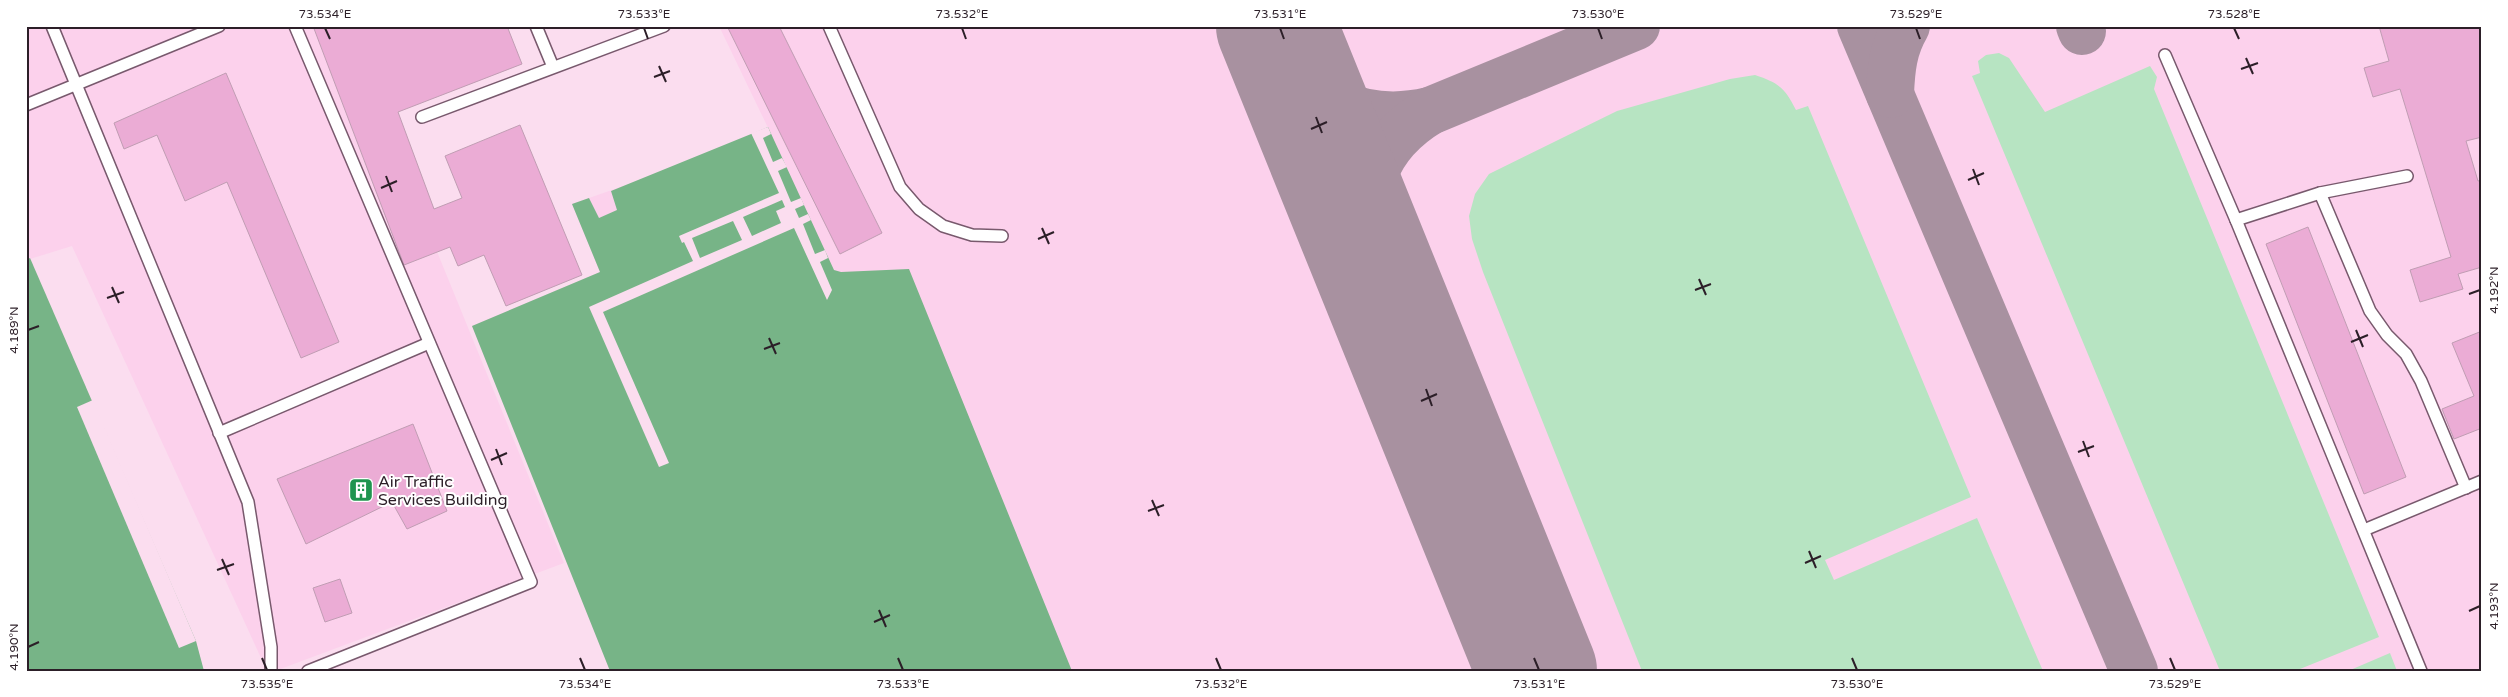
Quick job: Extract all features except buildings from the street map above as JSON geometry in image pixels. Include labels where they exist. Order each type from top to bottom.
[{"type":"lane","points":[[52,26],[248,502],[271,647],[271,671]]},
{"type":"lane","points":[[26,105],[219,26]]},
{"type":"lane","points":[[295,26],[531,582],[308,671]]},
{"type":"lane","points":[[536,26],[553,67]]},
{"type":"lane","points":[[422,117],[664,26]]},
{"type":"lane","points":[[829,26],[900,187],[919,209],[943,226],[972,235],[1002,236]]},
{"type":"lane","points":[[2165,55],[2236,220],[2421,671]]},
{"type":"lane","points":[[2236,220],[2320,193],[2407,176]]},
{"type":"lane","points":[[2320,193],[2370,311],[2387,335],[2406,354],[2421,381],[2466,488]]},
{"type":"lane","points":[[219,432],[429,343]]},
{"type":"lane","points":[[2364,530],[2482,481]]},
{"type":"shaded area","points":[[26,26],[345,26],[564,563],[275,671],[267,671],[72,246],[30,259],[196,641],[204,671],[26,671]]},
{"type":"shaded area","points":[[719,26],[2482,26],[2482,671],[610,671],[472,326],[600,272],[572,204],[771,134]]},
{"type":"shaded area","points":[[1999,53],[2009,58],[2045,112],[2150,66],[2157,77],[2154,89],[2379,637],[2295,671],[2220,671],[1972,76],[1980,73],[1978,61],[1986,55]]},
{"type":"shaded area","points":[[1755,75],[1776,84],[1785,91],[1796,110],[1808,106],[1971,497],[1825,560],[1834,580],[1977,518],[2043,671],[1642,671],[1483,272],[1472,239],[1469,216],[1475,194],[1489,174],[1617,111],[1730,79]]},
{"type":"shaded area","points":[[768,127],[834,270],[841,272],[909,269],[1072,671],[610,671],[472,326],[600,272],[572,204],[589,198],[599,218],[617,210],[611,191]]},
{"type":"shaded area","points":[[30,258],[196,641],[204,671],[26,671],[26,260]]},
{"type":"shaded area","points":[[2390,653],[2397,671],[2348,671]]},
{"type":"pier","points":[[768,127],[771,134],[763,138],[773,162],[782,158],[787,167],[778,171],[791,202],[801,198],[804,205],[795,209],[799,218],[808,214],[811,220],[803,224],[815,254],[825,250],[828,258],[820,262],[832,290],[827,300],[794,228],[603,312],[669,463],[659,467],[589,307],[693,261],[679,236],[779,193],[751,133]],"holes":[[[782,200],[785,207],[776,211],[781,223],[752,236],[743,217]],[[733,221],[742,240],[700,258],[692,238]]]},
{"type":"pier","points":[[93,400],[196,641],[179,648],[77,407]]},
{"type":"taxiway","points":[[1369,258],[1367,213],[1369,193],[1374,174],[1383,156],[1410,125],[1430,111],[1636,26]]},
{"type":"taxiway","points":[[1861,26],[2134,671]]},
{"type":"taxiway","points":[[1890,94],[1894,59],[1898,42],[1906,26]]},
{"type":"taxiway","points":[[2080,26],[2082,31]]},
{"type":"taxiway","points":[[1284,46],[1308,81],[1321,92],[1349,108],[1381,115],[1414,114],[1430,111]]},
{"type":"runway","points":[[1276,26],[1537,671]]},
{"type":"place","name":"Air Traffic Services Building","points":[[361,490]]}]
